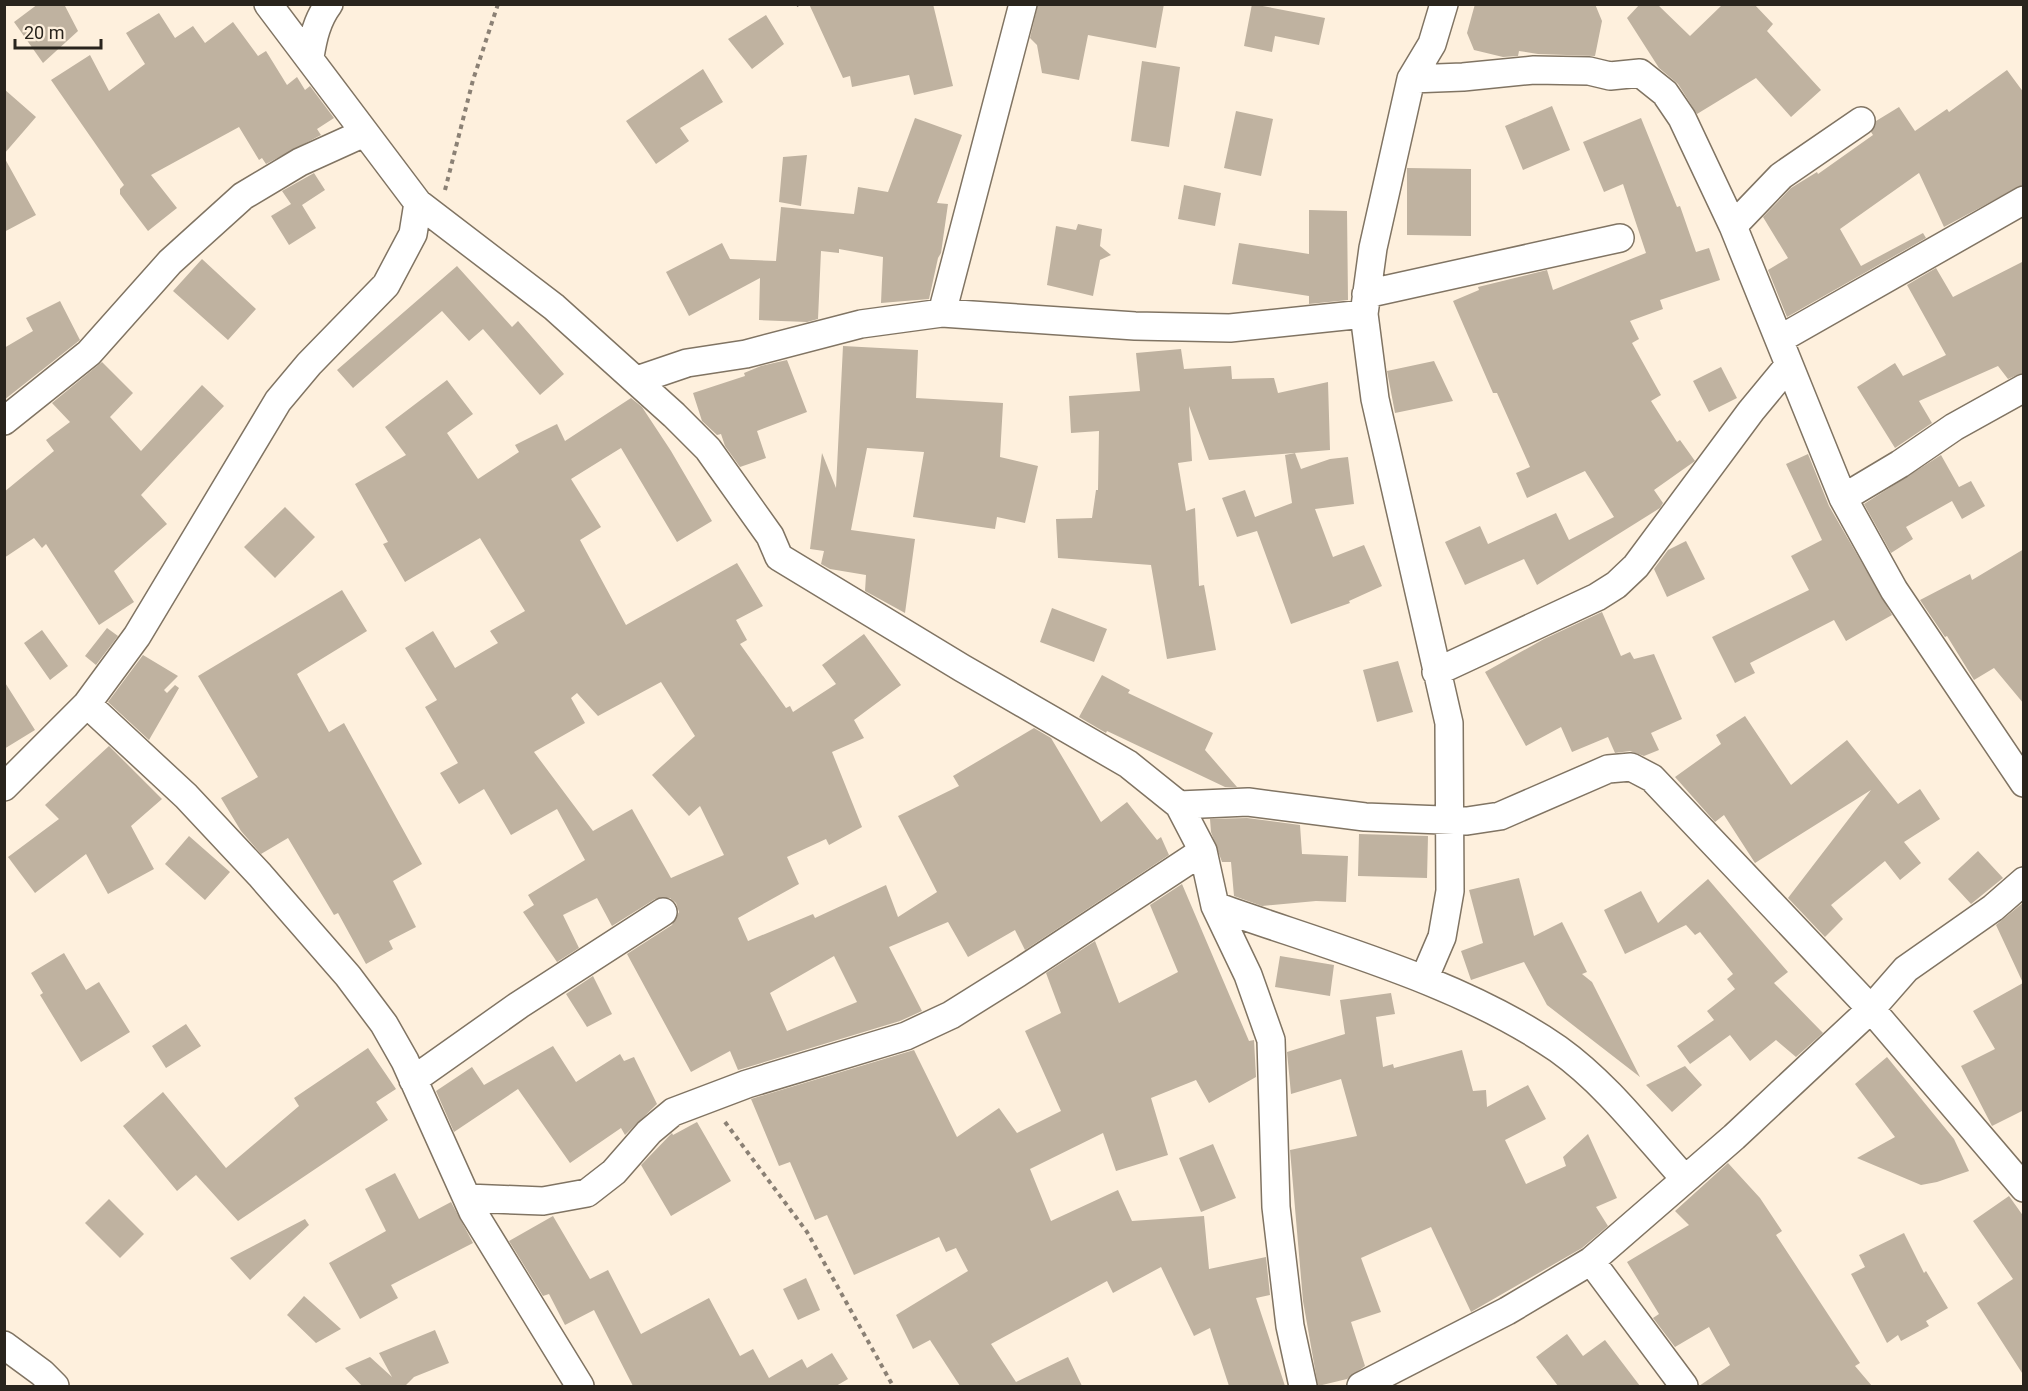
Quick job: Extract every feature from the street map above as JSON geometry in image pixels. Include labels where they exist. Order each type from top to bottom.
[{"type":"street","points":[[268,4],[310,57],[364,133],[428,210],[554,307],[637,380],[708,449],[770,536],[779,557],[962,668],[1128,764],[1179,805],[1203,851],[1215,906],[1248,975],[1271,1040],[1276,1207],[1290,1326],[1303,1386]]},
{"type":"street","points":[[310,57],[314,36],[322,14],[329,4]]},
{"type":"street","points":[[942,313],[1023,4]]},
{"type":"street","points":[[1425,980],[1442,937],[1450,891],[1449,723],[1375,399],[1365,304],[1373,248],[1411,79],[1432,44],[1444,4]]},
{"type":"street","points":[[1411,79],[1463,77],[1534,70],[1589,71],[1610,76],[1640,73],[1665,93],[1682,118],[1733,226],[1843,498],[1894,590],[2020,771]]},
{"type":"street","points":[[1733,226],[1782,176],[1861,121]]},
{"type":"street","points":[[4,421],[89,353],[170,262],[243,196],[300,162],[364,133]]},
{"type":"street","points":[[1780,339],[2024,200]]},
{"type":"street","points":[[4,787],[87,704],[137,636],[278,401],[309,364],[386,285],[428,210]]},
{"type":"street","points":[[637,380],[687,363],[746,354],[861,324],[942,313],[1135,326],[1221,327],[1365,304],[1620,238]]},
{"type":"street","points":[[1437,672],[1598,597],[1616,585],[1636,566],[1751,411],[1789,365]]},
{"type":"street","points":[[1843,498],[1900,464],[1954,427],[2024,388]]},
{"type":"street","points":[[87,704],[186,796],[260,875],[348,976],[384,1024],[413,1080],[467,1198],[506,1267],[580,1386]]},
{"type":"street","points":[[1179,805],[1248,802],[1365,817],[1467,821],[1500,816],[1608,769],[1631,766],[1652,778],[1871,1009],[2024,1188]]},
{"type":"street","points":[[467,1198],[543,1201],[586,1192],[614,1172],[649,1132],[673,1112],[707,1099],[906,1036],[951,1015],[1143,894],[1203,851]]},
{"type":"street","points":[[1361,1386],[1507,1311],[1591,1261],[1685,1179],[1871,1009],[1906,969],[1993,908],[2024,881]]},
{"type":"street","points":[[1215,906],[1425,980],[1518,1025],[1559,1050],[1601,1086],[1685,1179]]},
{"type":"street","points":[[413,1080],[519,1005],[663,912]]},
{"type":"street","points":[[1591,1261],[1684,1386]]},
{"type":"street","points":[[4,1345],[56,1386]]},
{"type":"path","points":[[428,210],[498,4]]},
{"type":"path","points":[[707,1099],[807,1232],[893,1386]]},
{"type":"building","points":[[38,4],[64,4],[78,31],[43,63],[14,22]]},
{"type":"building","points":[[809,4],[933,4],[953,86],[914,95],[909,75],[852,87],[850,76],[843,78]]},
{"type":"building","points":[[1038,4],[1164,4],[1156,48],[1088,35],[1079,80],[1042,73],[1037,45],[1030,38]]},
{"type":"building","points":[[1252,4],[1325,18],[1319,45],[1275,36],[1272,52],[1244,46]]},
{"type":"building","points":[[1475,4],[1595,4],[1602,21],[1595,56],[1519,51],[1518,56],[1503,57],[1474,50],[1467,33]]},
{"type":"building","points":[[1640,4],[1657,4],[1690,36],[1723,4],[1754,4],[1773,24],[1767,31],[1821,90],[1791,117],[1756,78],[1697,114],[1678,84],[1659,68],[1627,18]]},
{"type":"building","points":[[159,13],[175,38],[193,26],[205,43],[233,22],[258,56],[266,51],[287,85],[297,77],[305,90],[310,86],[334,118],[317,129],[321,135],[266,164],[262,158],[259,160],[239,127],[151,175],[177,208],[148,231],[120,194],[120,189],[124,185],[51,80],[90,55],[109,91],[145,64],[126,33]]},
{"type":"building","points":[[766,15],[784,44],[752,69],[728,39]]},
{"type":"building","points":[[1142,61],[1180,67],[1169,147],[1131,141]]},
{"type":"building","points":[[703,69],[723,102],[680,128],[689,141],[656,164],[626,121]]},
{"type":"building","points":[[2007,70],[2024,93],[2024,184],[1944,227],[1919,173],[1840,229],[1861,266],[1923,233],[1926,238],[1787,317],[1768,270],[1788,258],[1763,217],[1791,188],[1817,172],[1818,174],[1873,135],[1871,132],[1876,121],[1899,107],[1915,131],[1947,109],[1949,112]]},
{"type":"building","points":[[4,89],[36,117],[4,154]]},
{"type":"building","points":[[1552,106],[1570,150],[1523,170],[1505,126]]},
{"type":"building","points":[[1236,111],[1273,119],[1261,176],[1224,168]]},
{"type":"building","points":[[915,118],[962,135],[937,203],[948,204],[941,253],[929,299],[881,303],[883,257],[839,249],[839,253],[821,251],[818,319],[807,322],[759,320],[760,278],[689,316],[666,272],[722,243],[730,259],[776,261],[781,207],[854,214],[858,187],[888,192]]},
{"type":"building","points":[[1641,118],[1677,207],[1680,206],[1696,252],[1709,248],[1720,280],[1660,300],[1663,309],[1630,321],[1639,339],[1632,343],[1661,395],[1651,401],[1677,442],[1680,440],[1695,461],[1654,490],[1663,503],[1660,508],[1537,585],[1524,559],[1465,585],[1445,542],[1480,526],[1488,544],[1556,513],[1569,540],[1614,517],[1585,471],[1527,498],[1516,473],[1530,467],[1497,393],[1493,393],[1453,301],[1479,290],[1478,287],[1547,270],[1553,290],[1646,253],[1623,184],[1604,192],[1583,142]]},
{"type":"building","points":[[807,155],[801,206],[779,202],[783,157]]},
{"type":"building","points":[[4,157],[36,215],[4,232]]},
{"type":"building","points":[[1407,168],[1471,169],[1471,236],[1407,235]]},
{"type":"building","points":[[314,173],[325,190],[302,205],[316,228],[289,245],[271,216],[291,204],[282,191]]},
{"type":"building","points":[[1184,185],[1221,193],[1215,226],[1178,219]]},
{"type":"building","points":[[1309,210],[1347,211],[1348,300],[1309,304],[1309,296],[1232,284],[1239,243],[1309,254]]},
{"type":"building","points":[[1078,224],[1102,229],[1100,246],[1111,255],[1100,260],[1093,296],[1047,285],[1056,226],[1076,230]]},
{"type":"building","points":[[202,259],[256,309],[228,340],[173,291]]},
{"type":"building","points":[[2024,261],[2024,372],[2008,379],[1998,366],[1919,401],[1932,423],[1895,448],[1857,387],[1895,363],[1903,376],[1946,355],[1907,285],[1936,268],[1953,297]]},
{"type":"building","points":[[457,266],[512,327],[518,321],[564,374],[540,395],[483,329],[469,341],[442,311],[353,388],[337,370]]},
{"type":"building","points":[[60,301],[80,340],[4,400],[4,348],[33,331],[26,318]]},
{"type":"building","points":[[843,346],[918,350],[916,398],[1003,403],[1000,457],[1038,466],[1025,523],[997,517],[995,529],[913,517],[924,452],[867,448],[851,530],[915,539],[905,613],[865,591],[866,575],[830,569],[821,564],[824,551],[810,549],[822,453],[836,488]]},
{"type":"building","points":[[1181,349],[1184,369],[1231,366],[1232,379],[1274,378],[1278,393],[1328,382],[1330,450],[1209,460],[1189,406],[1192,461],[1178,463],[1186,511],[1195,508],[1199,586],[1204,585],[1216,650],[1167,659],[1151,565],[1058,558],[1056,519],[1092,518],[1096,490],[1098,490],[1099,431],[1071,433],[1069,396],[1140,391],[1136,353]]},
{"type":"building","points":[[787,360],[807,412],[757,431],[766,458],[740,467],[725,446],[721,434],[717,435],[702,421],[693,393],[745,376],[744,373],[761,366]]},
{"type":"building","points":[[1434,361],[1453,401],[1395,413],[1387,371]]},
{"type":"building","points":[[102,362],[133,393],[110,417],[141,451],[202,385],[224,406],[141,495],[167,524],[114,571],[134,602],[99,625],[46,544],[42,548],[34,538],[4,558],[4,492],[54,451],[46,440],[70,422],[52,403]]},
{"type":"building","points":[[1721,367],[1737,398],[1709,412],[1693,381]]},
{"type":"building","points":[[447,380],[473,414],[447,433],[478,479],[519,452],[515,445],[557,424],[565,441],[631,398],[642,407],[671,451],[712,521],[677,542],[621,448],[571,479],[601,527],[580,540],[626,625],[737,563],[763,606],[736,620],[747,640],[740,644],[786,708],[790,706],[793,712],[836,684],[822,665],[864,634],[901,685],[854,720],[864,738],[832,752],[862,827],[829,845],[826,839],[787,857],[799,884],[738,918],[748,941],[813,914],[815,918],[886,885],[898,917],[937,892],[898,816],[959,786],[953,776],[1034,728],[1051,738],[1101,822],[1127,802],[1157,840],[1161,837],[1169,855],[1025,950],[1015,930],[968,957],[948,922],[889,947],[922,1011],[900,1021],[738,1070],[730,1051],[691,1072],[627,954],[672,925],[679,912],[676,903],[670,898],[655,899],[612,926],[597,898],[563,915],[579,948],[557,962],[523,912],[534,905],[528,895],[585,860],[557,809],[511,835],[484,789],[459,804],[440,773],[458,763],[425,707],[437,700],[405,648],[433,631],[455,668],[498,643],[490,631],[525,611],[480,538],[405,582],[383,544],[388,542],[355,484],[406,455],[385,427]],"holes":[[[661,682],[695,736],[652,775],[689,816],[700,806],[724,855],[671,878],[632,809],[593,831],[534,752],[585,723],[571,698],[577,693],[598,716]],[[834,956],[857,1002],[787,1031],[770,993]]]},
{"type":"building","points":[[1295,453],[1301,469],[1330,459],[1348,457],[1354,504],[1315,509],[1333,557],[1364,545],[1382,586],[1349,601],[1350,603],[1291,624],[1257,531],[1237,537],[1222,498],[1245,490],[1255,517],[1292,503],[1285,455]]},
{"type":"building","points":[[1808,454],[1829,506],[1892,615],[1846,641],[1834,620],[1750,663],[1755,673],[1735,683],[1712,637],[1809,590],[1791,556],[1822,540],[1786,464]]},
{"type":"building","points":[[1941,455],[1959,487],[1971,481],[1985,506],[1962,519],[1952,501],[1906,527],[1913,539],[1891,553],[1864,504]]},
{"type":"building","points":[[285,507],[315,537],[275,578],[244,547]]},
{"type":"building","points":[[1686,541],[1705,579],[1667,597],[1654,569],[1668,550]]},
{"type":"building","points":[[2024,549],[2024,704],[1994,668],[1974,680],[1947,636],[1945,637],[1920,600],[1970,574],[1972,580]]},
{"type":"building","points":[[342,590],[367,631],[297,674],[329,732],[344,723],[422,864],[393,881],[416,927],[389,941],[393,949],[366,964],[338,913],[334,915],[288,838],[261,854],[241,831],[221,798],[258,777],[198,676]]},
{"type":"building","points":[[1052,608],[1107,629],[1094,662],[1040,642]]},
{"type":"building","points":[[1602,612],[1621,656],[1630,652],[1634,659],[1654,654],[1682,719],[1651,733],[1659,750],[1644,756],[1630,751],[1615,753],[1608,737],[1572,752],[1561,727],[1526,746],[1485,672],[1544,639]]},
{"type":"building","points":[[107,628],[118,636],[96,665],[85,656]]},
{"type":"building","points":[[42,630],[68,666],[50,680],[24,643]]},
{"type":"building","points":[[143,655],[178,676],[164,690],[167,693],[175,685],[179,688],[149,740],[108,702]]},
{"type":"building","points":[[1398,661],[1413,712],[1377,722],[1363,670]]},
{"type":"building","points":[[1102,675],[1130,690],[1128,693],[1213,733],[1205,750],[1237,787],[1225,787],[1107,731],[1106,733],[1079,717]]},
{"type":"building","points":[[4,681],[35,730],[4,749]]},
{"type":"building","points":[[1745,716],[1791,785],[1847,740],[1898,804],[1920,789],[1940,819],[1904,842],[1921,863],[1900,880],[1885,861],[1831,905],[1843,919],[1825,937],[1788,898],[1871,790],[1755,863],[1724,815],[1715,822],[1675,777],[1721,744],[1716,735]]},
{"type":"building","points":[[109,746],[162,799],[131,826],[154,869],[108,894],[86,854],[35,893],[8,857],[59,819],[45,805]]},
{"type":"building","points":[[1247,818],[1300,825],[1302,854],[1348,856],[1346,902],[1316,901],[1262,906],[1234,896],[1231,862],[1222,862],[1211,832],[1210,819]]},
{"type":"building","points":[[1359,834],[1428,836],[1427,878],[1358,876]]},
{"type":"building","points":[[189,836],[230,872],[205,900],[165,864]]},
{"type":"building","points":[[1978,851],[2003,878],[1971,904],[1948,879]]},
{"type":"building","points":[[1519,878],[1534,936],[1562,922],[1587,972],[1582,974],[1592,982],[1640,1077],[1547,1005],[1524,962],[1471,980],[1461,951],[1483,943],[1469,890]]},
{"type":"building","points":[[1708,879],[1788,972],[1774,983],[1823,1033],[1796,1057],[1776,1040],[1750,1061],[1730,1035],[1690,1064],[1677,1046],[1714,1020],[1707,1011],[1735,989],[1727,979],[1733,974],[1700,932],[1695,935],[1686,925],[1625,954],[1604,910],[1641,891],[1658,923]]},
{"type":"building","points":[[1182,884],[1249,1041],[1254,1040],[1256,1077],[1209,1103],[1196,1080],[1151,1098],[1168,1155],[1116,1171],[1103,1133],[1030,1169],[1051,1221],[1118,1190],[1132,1221],[1204,1216],[1209,1269],[1266,1257],[1270,1295],[1256,1298],[1285,1386],[1229,1386],[1210,1328],[1194,1336],[1161,1267],[1113,1293],[1107,1281],[991,1344],[1016,1382],[1068,1357],[1082,1386],[960,1386],[930,1340],[913,1349],[896,1315],[968,1271],[956,1248],[946,1252],[939,1237],[854,1275],[827,1215],[815,1220],[790,1162],[779,1166],[751,1099],[914,1050],[957,1137],[999,1108],[1017,1133],[1061,1111],[1025,1031],[1061,1013],[1046,973],[1095,941],[1119,1003],[1178,972],[1150,905]]},
{"type":"building","points":[[2024,902],[2024,1110],[1992,1126],[1961,1066],[1995,1049],[1973,1011],[2023,983],[1996,925]]},
{"type":"building","points":[[64,953],[86,990],[99,982],[130,1032],[81,1062],[40,995],[43,993],[31,973]]},
{"type":"building","points":[[1280,956],[1334,965],[1330,996],[1275,987]]},
{"type":"building","points":[[593,976],[612,1014],[587,1027],[566,994]]},
{"type":"building","points":[[1391,993],[1395,1014],[1376,1017],[1383,1067],[1393,1064],[1394,1068],[1462,1050],[1473,1091],[1486,1090],[1487,1107],[1528,1085],[1546,1119],[1505,1140],[1526,1184],[1566,1166],[1563,1157],[1588,1134],[1617,1198],[1596,1207],[1608,1226],[1582,1248],[1471,1312],[1431,1227],[1361,1258],[1381,1312],[1351,1322],[1365,1366],[1347,1379],[1318,1386],[1303,1301],[1290,1150],[1357,1136],[1341,1079],[1291,1094],[1287,1052],[1345,1034],[1340,1000]]},
{"type":"building","points":[[186,1024],[201,1046],[166,1068],[152,1046]]},
{"type":"building","points":[[553,1046],[576,1082],[620,1054],[624,1061],[634,1057],[657,1104],[625,1135],[621,1128],[570,1163],[518,1089],[454,1132],[436,1091],[472,1067],[484,1085]]},
{"type":"building","points":[[368,1048],[396,1089],[376,1102],[388,1120],[238,1221],[196,1175],[177,1191],[123,1126],[163,1092],[226,1168],[299,1106],[294,1098]]},
{"type":"building","points":[[1887,1057],[1954,1139],[1969,1171],[1921,1185],[1857,1158],[1895,1137],[1855,1084]]},
{"type":"building","points":[[1685,1066],[1702,1085],[1672,1112],[1646,1085]]},
{"type":"building","points":[[697,1122],[731,1181],[671,1216],[641,1165],[672,1133],[673,1135]]},
{"type":"building","points":[[1213,1144],[1236,1198],[1201,1212],[1179,1158]]},
{"type":"building","points":[[1728,1163],[1760,1198],[1782,1231],[1776,1235],[1860,1363],[1855,1366],[1872,1386],[1699,1386],[1730,1365],[1709,1327],[1675,1347],[1653,1318],[1659,1314],[1627,1262],[1689,1225],[1675,1211]]},
{"type":"building","points":[[395,1173],[419,1219],[451,1202],[473,1243],[391,1285],[398,1298],[360,1319],[329,1263],[386,1231],[365,1189]]},
{"type":"building","points":[[2009,1196],[2024,1217],[2024,1376],[1977,1303],[2013,1279],[1973,1221]]},
{"type":"building","points":[[109,1199],[144,1234],[120,1258],[85,1223]]},
{"type":"building","points":[[553,1216],[590,1279],[608,1270],[641,1334],[709,1298],[740,1356],[753,1349],[769,1378],[802,1359],[807,1368],[832,1353],[848,1379],[836,1386],[633,1386],[594,1310],[565,1325],[549,1294],[543,1296],[509,1241]]},
{"type":"building","points":[[305,1219],[309,1225],[250,1280],[230,1258]]},
{"type":"building","points":[[1904,1233],[1924,1273],[1926,1271],[1948,1308],[1926,1321],[1929,1326],[1901,1341],[1898,1335],[1887,1343],[1851,1274],[1865,1267],[1859,1255]]},
{"type":"building","points":[[806,1278],[820,1310],[798,1320],[783,1289]]},
{"type":"building","points":[[304,1296],[341,1329],[316,1343],[287,1315]]},
{"type":"building","points":[[435,1330],[449,1363],[414,1377],[405,1386],[362,1386],[345,1368],[370,1357],[392,1377],[379,1353]]},
{"type":"building","points":[[1567,1334],[1583,1356],[1605,1340],[1640,1386],[1558,1386],[1536,1357]]}]
